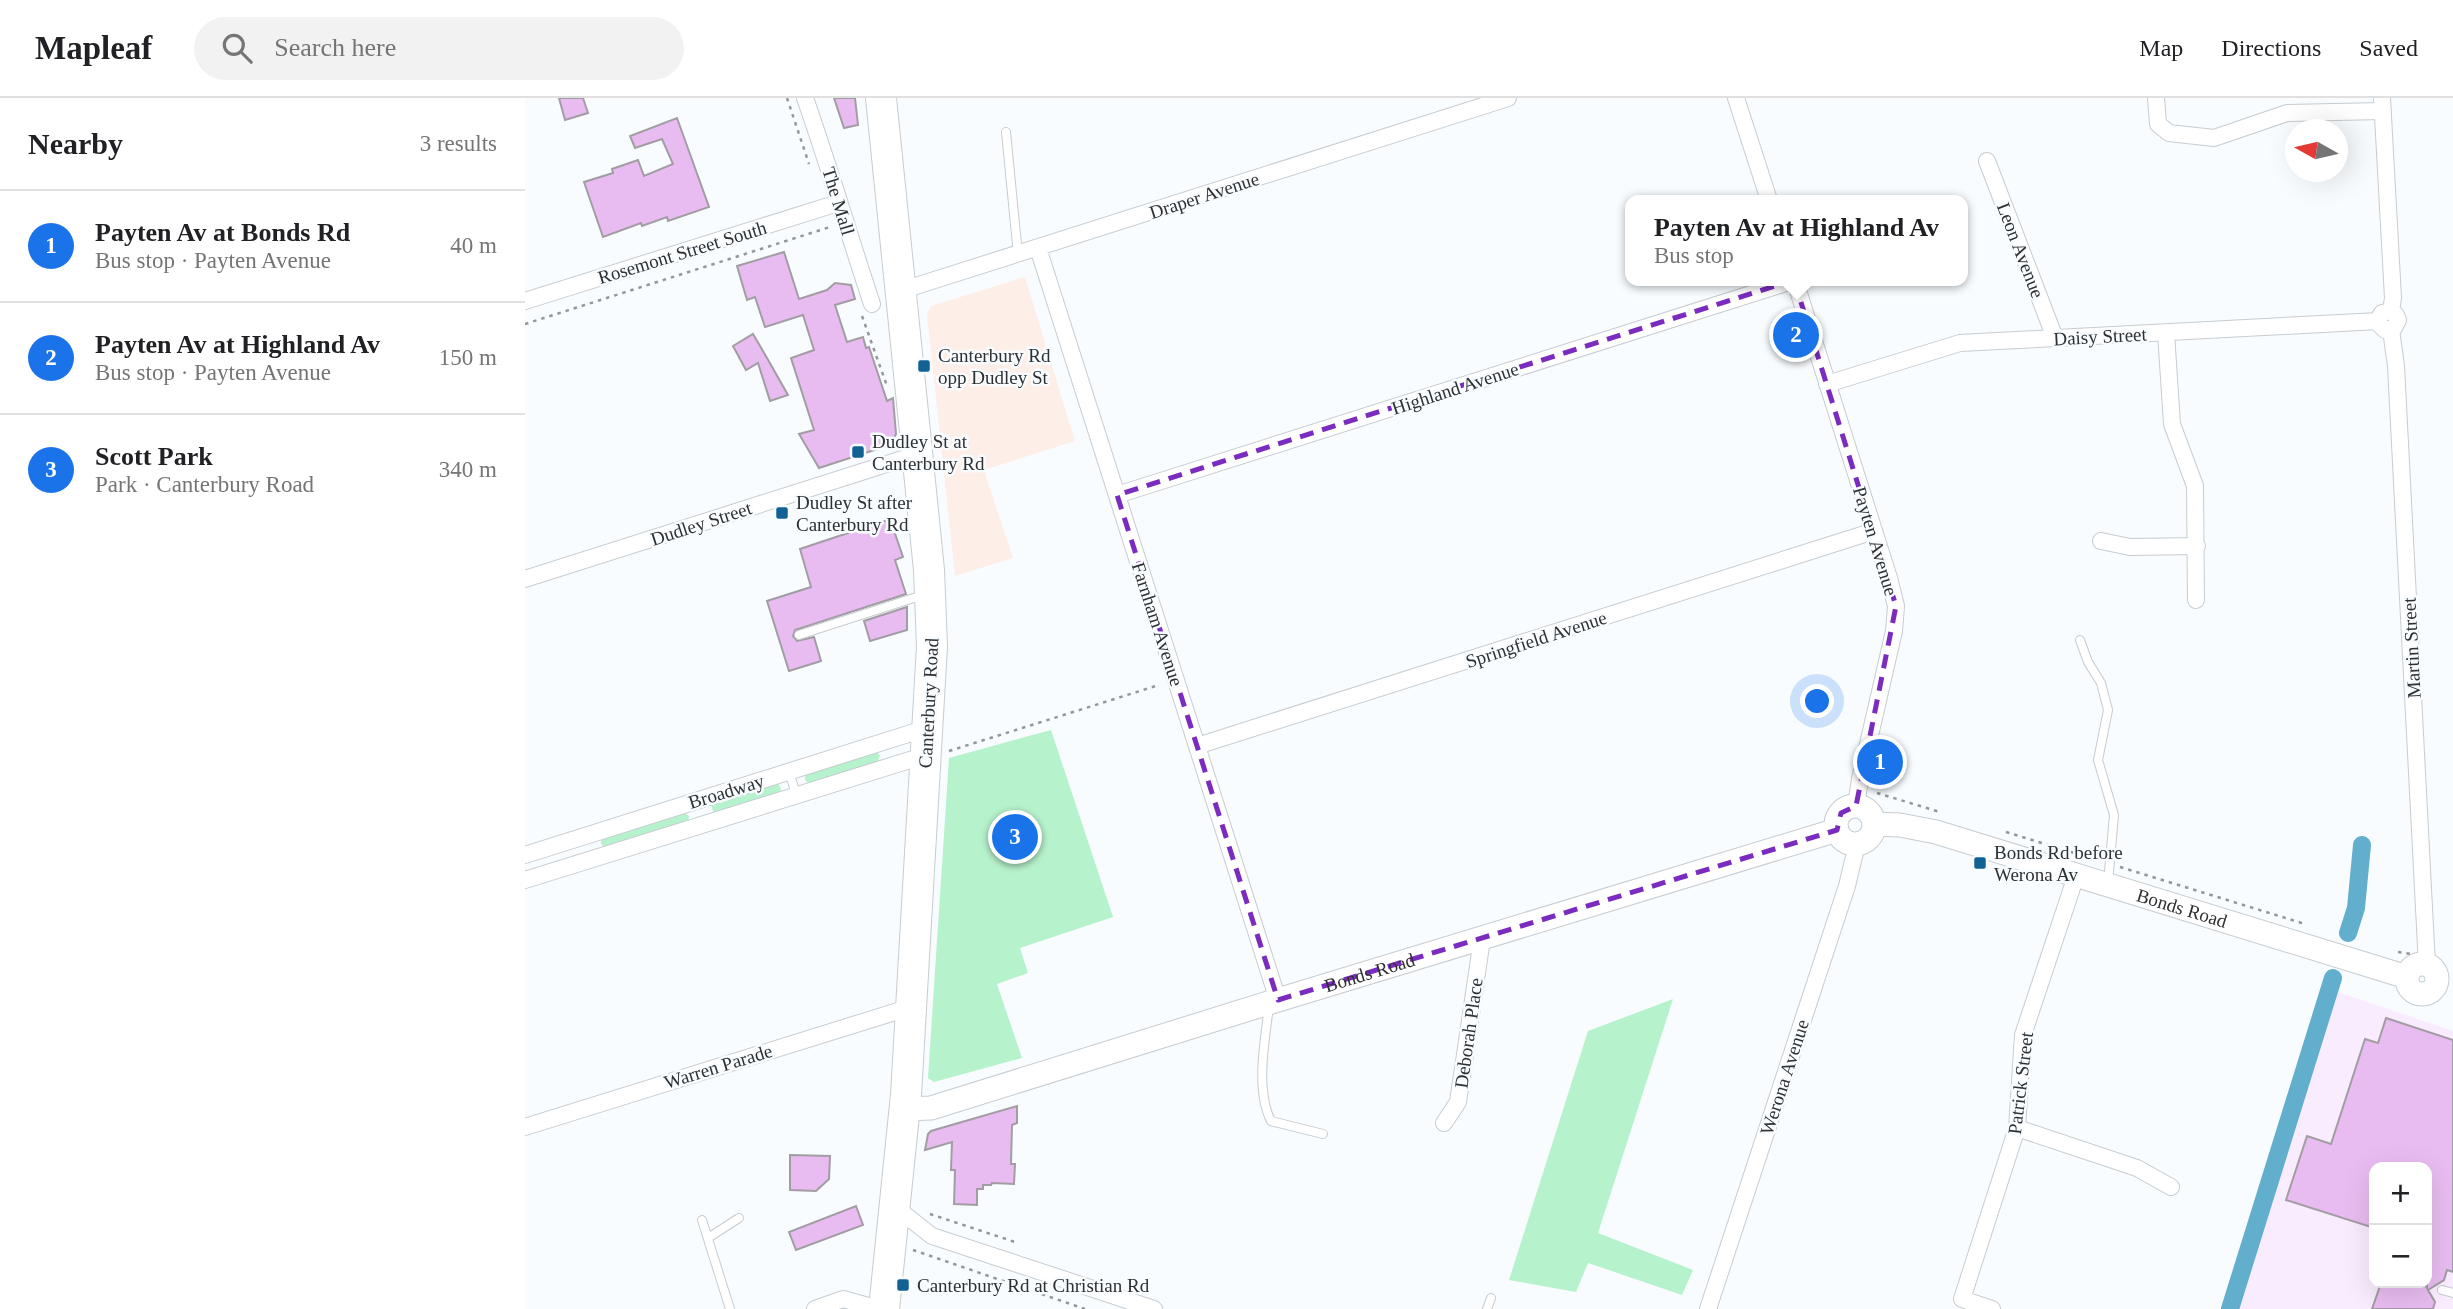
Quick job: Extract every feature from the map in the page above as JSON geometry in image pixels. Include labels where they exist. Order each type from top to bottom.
[{"type":"highway","name":"Canterbury Road","points":[[881,98],[931,593],[934,745],[895,1207],[882,1309]]},
{"type":"main road","points":[[1856,806],[1870,814],[1874,824],[1868,839],[1857,844],[1847,842],[1837,830],[1837,818],[1845,809],[1856,806]]},
{"type":"main road","name":"Bonds Road","points":[[1874,824],[1900,825],[1936,832],[2407,977],[2408,986],[2420,994],[2429,992],[2439,981]]},
{"type":"main road","name":"Bonds Road","points":[[904,1109],[931,1108],[1837,830]]},
{"type":"street","name":"The Mall","points":[[806,98],[872,304]]},
{"type":"street","name":"Draper Avenue","points":[[900,291],[1508,98]]},
{"type":"street","points":[[1737,98],[1767,195]]},
{"type":"street","points":[[2156,98],[2158,124],[2169,134],[2214,138],[2287,113],[2383,104]]},
{"type":"street","name":"Martin Street","points":[[2383,104],[2393,298],[2387,321],[2396,366],[2439,981]]},
{"type":"street","name":"Leon Avenue","points":[[1987,161],[2055,338]]},
{"type":"street","name":"Rosemont Street South","points":[[525,301],[838,203]]},
{"type":"street","name":"Farnham Avenue","points":[[1038,248],[1197,746],[1274,1001]]},
{"type":"street","name":"Highland Avenue","points":[[1117,495],[1777,286]]},
{"type":"street","name":"Payten Avenue","points":[[1795,286],[1894,594],[1895,621],[1856,806]]},
{"type":"street","name":"Daisy Street","points":[[1828,384],[1960,343],[2387,321]]},
{"type":"street","points":[[2166,333],[2172,424],[2195,486],[2196,600]]},
{"type":"street","name":"Dudley Street","points":[[525,579],[918,454]]},
{"type":"street","name":"Springfield Avenue","points":[[1197,746],[1874,531]]},
{"type":"street","points":[[2101,541],[2130,547],[2197,546]]},
{"type":"street","name":"Broadway","points":[[525,855],[882,741],[934,745]]},
{"type":"street","name":"Broadway","points":[[525,880],[890,766],[934,745]]},
{"type":"street","name":"Werona Avenue","points":[[1708,1309],[1847,886],[1857,844]]},
{"type":"street","name":"Patrick Street","points":[[1993,1309],[1962,1299],[2017,1128],[2023,1035],[2076,876]]},
{"type":"street","name":"Deborah Place","points":[[1444,1123],[1458,1102],[1482,939]]},
{"type":"street","name":"Warren Parade","points":[[525,1127],[911,1007]]},
{"type":"street","points":[[2017,1128],[2137,1168],[2171,1188]]},
{"type":"street","points":[[895,1207],[932,1236],[1144,1307]]},
{"type":"street","points":[[815,1309],[843,1299],[882,1309]]},
{"type":"lane","points":[[1006,132],[1018,255]]},
{"type":"lane","points":[[799,635],[931,593]]},
{"type":"lane","points":[[2080,640],[2088,662],[2101,683],[2108,710],[2098,760],[2115,815],[2108,886]]},
{"type":"lane","points":[[882,741],[890,766]]},
{"type":"lane","points":[[789,772],[796,794]]},
{"type":"lane","points":[[697,800],[704,824]]},
{"type":"lane","points":[[586,835],[593,859]]},
{"type":"lane","points":[[1274,1001],[1262,1067],[1266,1111],[1271,1121],[1323,1134]]},
{"type":"lane","points":[[708,1238],[739,1218]]},
{"type":"lane","points":[[702,1220],[730,1309]]},
{"type":"lane","points":[[2442,1290],[2453,1293]]},
{"type":"lane","points":[[1487,1309],[1491,1298]]},
{"type":"path","points":[[525,324],[830,227]]},
{"type":"path","points":[[934,745],[1176,680]]},
{"type":"path","points":[[929,1214],[1015,1242]]},
{"type":"path","points":[[913,1250],[1085,1309]]},
{"type":"highlighted area","points":[[1794,280],[1896,606],[1856,806],[1841,813],[1837,830],[1278,1000],[1117,495]]},
{"type":"shaded area","points":[[1025,277],[1075,441],[984,470],[1013,558],[955,576],[927,314],[931,306]]},
{"type":"shaded area","points":[[2332,990],[2453,1031],[2453,1309],[2230,1309]]},
{"type":"green space","points":[[1051,730],[1113,917],[1020,948],[1028,973],[997,984],[1022,1058],[934,1082],[928,1078],[949,758]]},
{"type":"green space","points":[[874,751],[880,755],[877,764],[809,784],[805,780],[805,774]]},
{"type":"green space","points":[[778,783],[780,794],[713,812],[711,803]]},
{"type":"green space","points":[[681,811],[689,816],[688,823],[605,848],[601,844],[601,838]]},
{"type":"green space","points":[[1673,999],[1598,1233],[1693,1270],[1682,1295],[1588,1263],[1576,1292],[1509,1280],[1588,1031]]},
{"type":"building","points":[[559,98],[583,98],[588,113],[565,120]]},
{"type":"building","points":[[834,98],[855,98],[858,125],[844,128]]},
{"type":"building","points":[[677,118],[709,207],[668,221],[667,217],[642,226],[641,223],[603,237],[584,182],[613,173],[612,169],[638,160],[644,176],[673,164],[662,139],[635,148],[630,136]]},
{"type":"building","points":[[784,252],[799,299],[827,290],[835,283],[851,285],[855,299],[835,305],[847,342],[863,337],[866,348],[869,347],[887,401],[893,398],[896,434],[890,445],[819,468],[799,434],[814,430],[791,358],[814,350],[803,315],[765,327],[755,297],[747,300],[737,266]]},
{"type":"building","points":[[753,334],[788,395],[770,401],[758,363],[746,370],[733,346]]},
{"type":"building","points":[[890,519],[903,557],[895,560],[906,594],[795,630],[793,636],[797,641],[814,637],[821,661],[789,671],[767,601],[811,587],[800,549]]},
{"type":"building","points":[[907,607],[907,630],[870,641],[864,621]]},
{"type":"building","points":[[2386,1018],[2453,1040],[2453,1272],[2447,1270],[2444,1280],[2432,1288],[2432,1162],[2369,1162],[2369,1226],[2286,1200],[2307,1136],[2331,1144],[2365,1039],[2378,1043]]},
{"type":"building","points":[[1017,1106],[1017,1123],[1012,1125],[1011,1164],[1015,1164],[1014,1184],[983,1185],[983,1189],[977,1189],[977,1205],[954,1204],[952,1142],[925,1150],[928,1134]]},
{"type":"building","points":[[790,1155],[830,1156],[829,1179],[816,1191],[790,1190]]},
{"type":"building","points":[[856,1206],[863,1225],[796,1250],[789,1232]]},
{"type":"building","points":[[2379,1288],[2431,1288],[2428,1290],[2435,1302],[2433,1309],[2372,1309]]},
{"type":"waterway","points":[[2348,933],[2356,908],[2362,845]]},
{"type":"waterway","points":[[2230,1309],[2333,978]]},
{"type":"place","name":"Payten Av at Highland Av","points":[[1796,335]]},
{"type":"place","name":"Canterbury Rd opp Dudley St","points":[[924,366]]},
{"type":"place","name":"Dudley St at Canterbury Rd","points":[[858,452]]},
{"type":"place","name":"Dudley St after Canterbury Rd","points":[[782,513]]},
{"type":"place","name":"Payten Av at Bonds Rd","points":[[1880,762]]},
{"type":"place","name":"Scott Park","points":[[1015,837]]},
{"type":"place","name":"Bonds Rd before Werona Av","points":[[1980,863]]},
{"type":"place","name":"Canterbury Rd at Christian Rd","points":[[903,1285]]}]
